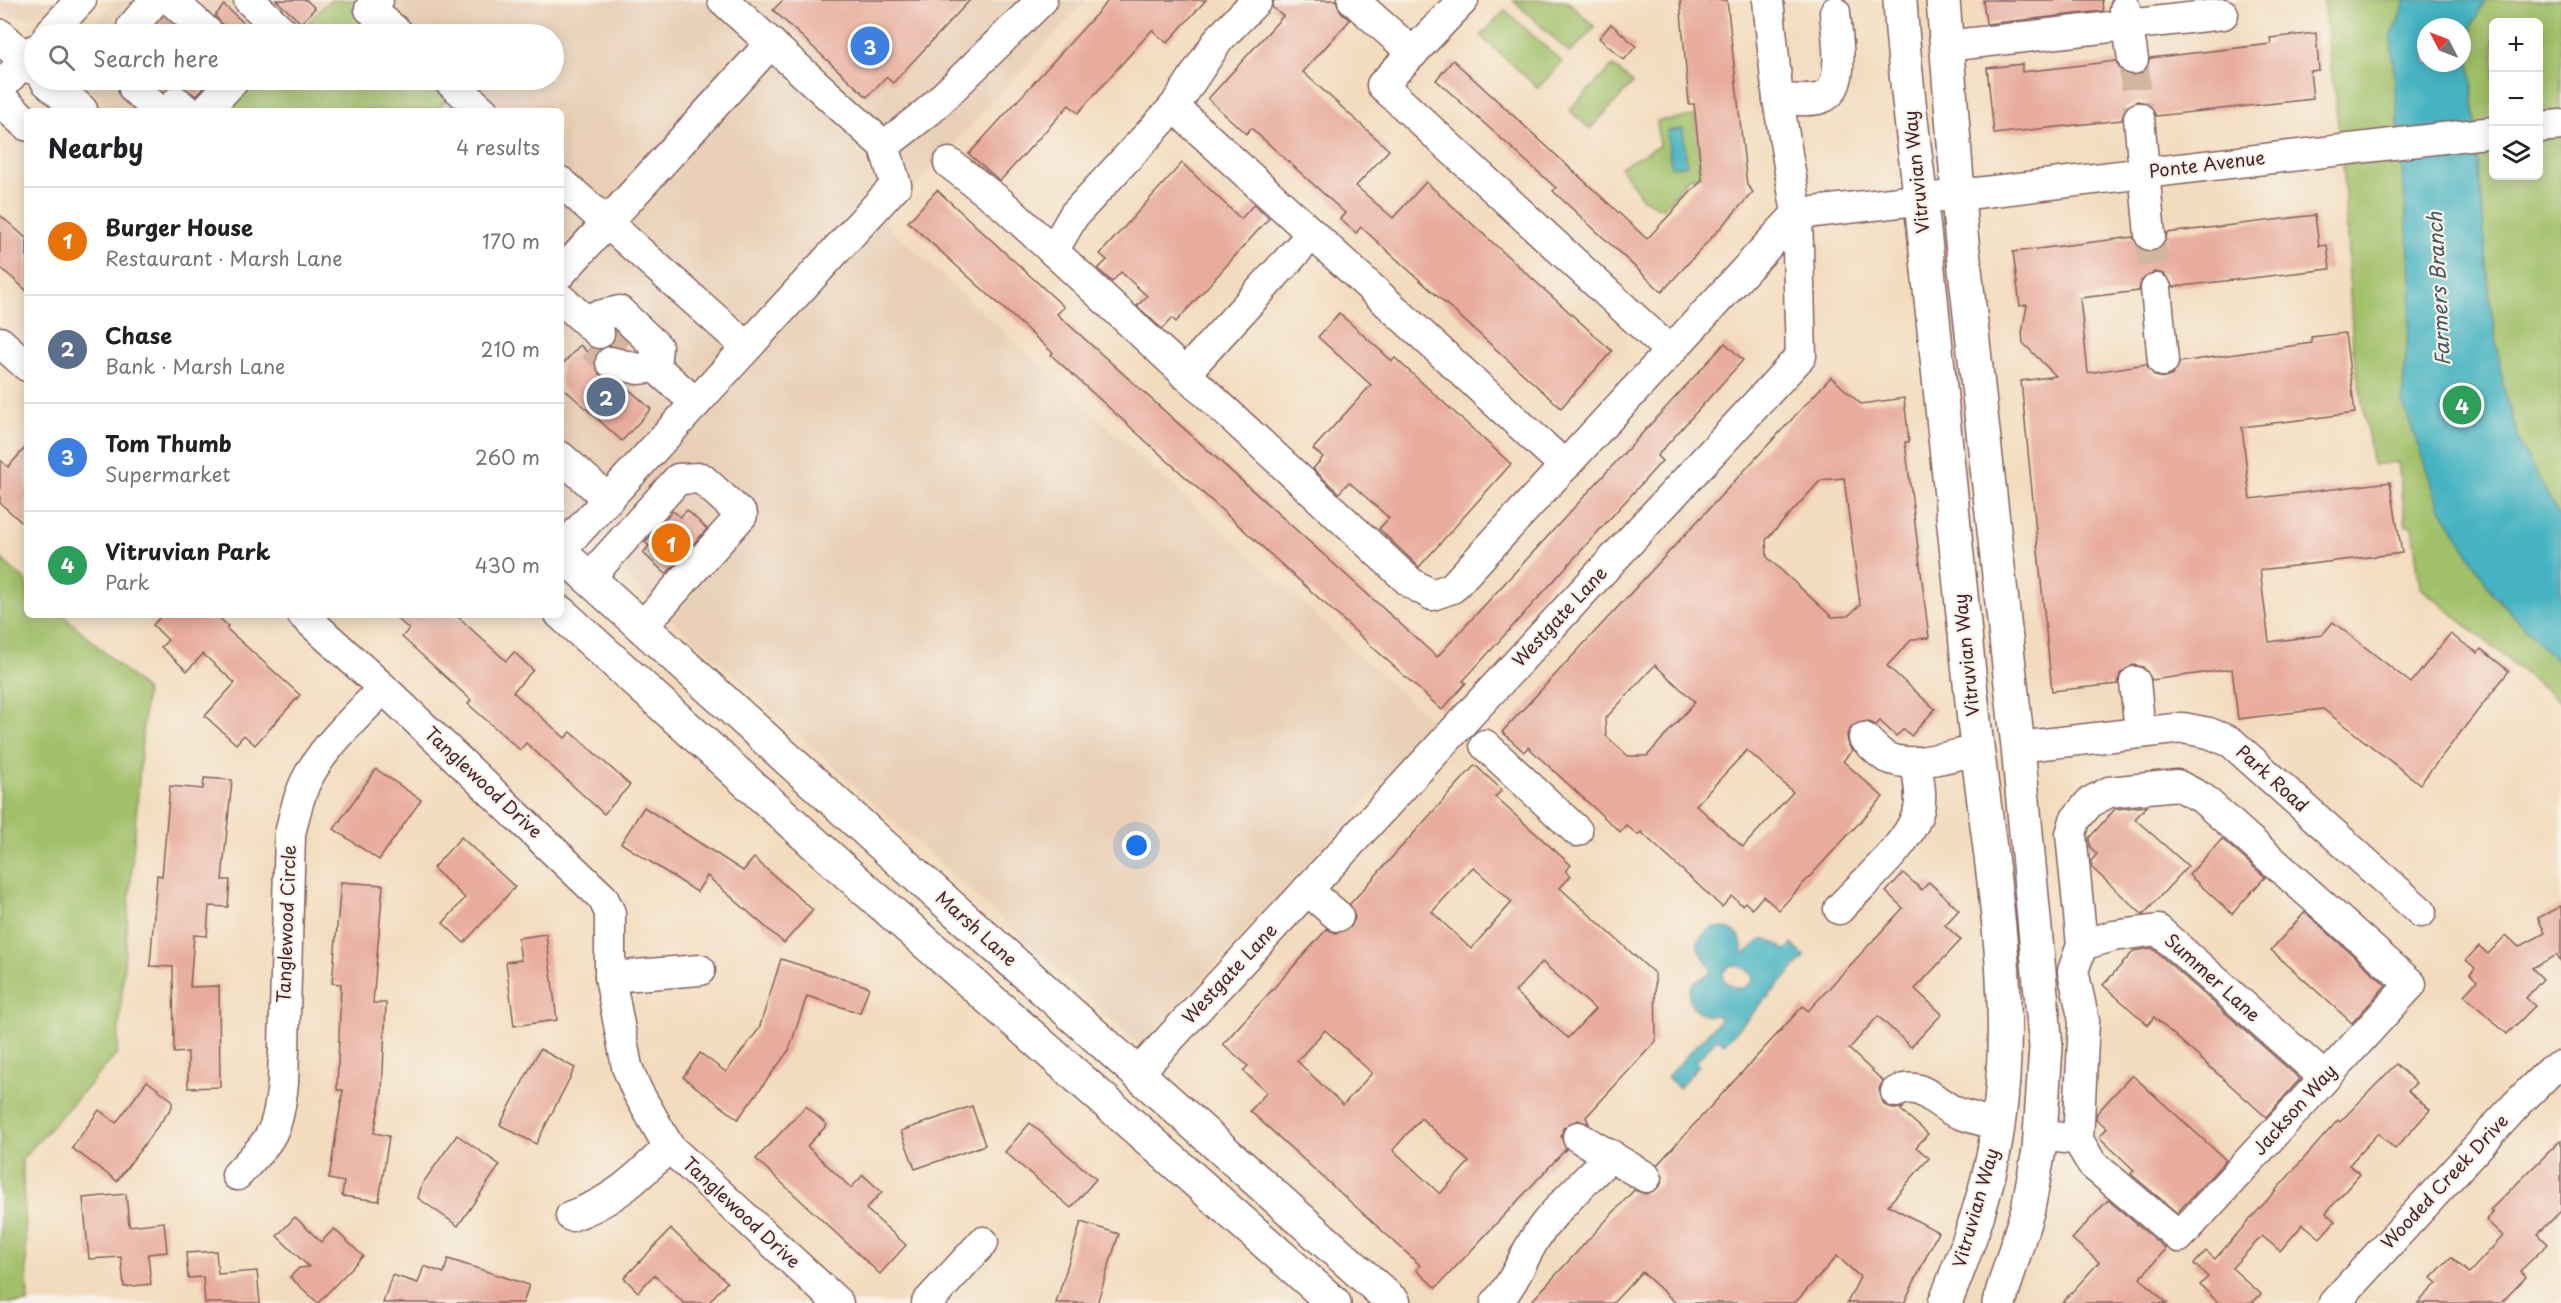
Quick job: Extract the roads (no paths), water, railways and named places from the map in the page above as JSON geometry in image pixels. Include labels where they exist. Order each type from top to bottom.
[{"type":"main road","name":"Vitruvian Way","points":[[1900,0],[1902,49],[1921,200],[1977,751],[2001,958],[2004,1027],[1999,1125],[1988,1180],[1967,1248],[1945,1303]]},
{"type":"main road","points":[[1943,0],[1958,194],[2018,747],[2046,1047],[2041,1135],[2028,1209],[1999,1303]]},
{"type":"main road","points":[[0,36],[24,55]]},
{"type":"main road","points":[[60,90],[78,108]]},
{"type":"main road","points":[[0,99],[24,120]]},
{"type":"main road","name":"Marsh Lane","points":[[564,554],[889,851],[1394,1303]]},
{"type":"main road","points":[[564,616],[857,882],[1334,1303]]},
{"type":"main road","points":[[1977,751],[2018,747]]},
{"type":"main road","points":[[857,882],[889,851]]},
{"type":"main road","points":[[1110,1105],[1137,1074]]},
{"type":"main road","points":[[1999,1125],[2041,1135]]},
{"type":"street","points":[[58,24],[79,0]]},
{"type":"street","points":[[249,0],[275,24]]},
{"type":"street","points":[[378,0],[370,9],[387,24]]},
{"type":"street","points":[[564,548],[896,185],[884,146],[723,0]]},
{"type":"street","points":[[884,146],[930,110],[1042,0]]},
{"type":"street","points":[[1053,251],[1074,215],[1174,106],[1219,39],[1257,0]]},
{"type":"street","points":[[1353,0],[1413,53]]},
{"type":"street","points":[[1463,0],[1383,85],[1670,351]]},
{"type":"street","name":"Westgate Lane","points":[[1137,1074],[1801,356],[1797,214],[1779,99],[1768,0]]},
{"type":"street","points":[[137,24],[169,4],[196,24]]},
{"type":"street","points":[[1779,99],[1820,98],[1830,93],[1836,85],[1838,71],[1835,12]]},
{"type":"street","points":[[1946,46],[2127,17],[2223,14]]},
{"type":"street","points":[[2127,17],[2133,59]]},
{"type":"street","points":[[564,270],[771,43]]},
{"type":"street","points":[[0,88],[24,72]]},
{"type":"street","points":[[136,90],[165,108]]},
{"type":"street","points":[[208,108],[225,90]]},
{"type":"street","points":[[1174,106],[1564,466]]},
{"type":"street","points":[[2139,118],[2150,235]]},
{"type":"street","points":[[2543,127],[2561,125]]},
{"type":"street","name":"Ponte Avenue","points":[[1921,200],[2489,132]]},
{"type":"street","points":[[949,163],[1001,204],[1053,251],[1410,583],[1432,595],[1452,588],[1797,214],[1921,200]]},
{"type":"street","points":[[564,185],[747,347]]},
{"type":"street","points":[[1184,374],[1312,234]]},
{"type":"street","points":[[2156,289],[2163,361]]},
{"type":"street","points":[[564,302],[616,347],[696,403]]},
{"type":"street","points":[[0,342],[24,363]]},
{"type":"street","points":[[642,627],[742,515],[660,442]]},
{"type":"street","points":[[564,460],[608,499]]},
{"type":"street","points":[[589,578],[678,479],[701,478]]},
{"type":"street","name":"Tanglewood Drive","points":[[306,618],[603,898],[610,913],[610,977],[627,1067],[637,1091],[669,1147],[838,1303]]},
{"type":"street","points":[[2135,682],[2140,732]]},
{"type":"street","name":"Tanglewood Circle","points":[[237,1175],[269,1140],[279,1120],[283,1083],[290,834],[296,807],[307,779],[330,748],[383,688]]},
{"type":"street","name":"Park Road","points":[[2018,747],[2183,728],[2209,733],[2231,742],[2421,912]]},
{"type":"street","points":[[1864,738],[1886,757],[1916,762],[1977,751]]},
{"type":"street","points":[[1485,745],[1577,831]]},
{"type":"street","points":[[1839,909],[1909,833],[1918,811],[1920,791],[1916,762]]},
{"type":"street","name":"Jackson Way","points":[[2077,958],[2071,834],[2075,820],[2090,802],[2109,792],[2177,785],[2202,798],[2411,984],[2180,1238],[2092,1164],[2078,1140]]},
{"type":"street","points":[[1307,890],[1338,916]]},
{"type":"street","name":"Summer Lane","points":[[2077,958],[2113,936],[2158,930],[2324,1077]]},
{"type":"street","points":[[2040,973],[2077,958],[2084,1022],[2078,1140],[2041,1135]]},
{"type":"street","points":[[610,977],[700,970]]},
{"type":"street","name":"Wooded Creek Drive","points":[[2334,1303],[2517,1104],[2550,1071],[2561,1066]]},
{"type":"street","points":[[1896,1092],[1906,1087],[1924,1091],[1956,1113],[1999,1125]]},
{"type":"street","points":[[1578,1137],[1646,1178]]},
{"type":"street","name":"Tanglewood Drive","points":[[571,1216],[598,1206],[628,1186],[669,1147]]},
{"type":"street","points":[[1496,1303],[1512,1286],[1531,1244],[1544,1226],[1611,1155]]},
{"type":"street","points":[[927,1303],[983,1242]]},
{"type":"water","name":"Farmers Branch","points":[[2406,0],[2485,0],[2472,26],[2471,34],[2471,18],[2417,18],[2417,72],[2471,72],[2490,302],[2503,385],[2521,447],[2561,519],[2561,666],[2493,594],[2439,505],[2402,401],[2412,289],[2391,39]]},
{"type":"water","points":[[1683,129],[1687,165],[1671,167],[1667,131]]},
{"type":"water","points":[[1714,927],[1730,929],[1739,935],[1744,954],[1759,942],[1767,939],[1786,951],[1792,944],[1805,957],[1724,1044],[1717,1038],[1696,1062],[1699,1065],[1679,1088],[1667,1077],[1721,1019],[1716,1015],[1707,1016],[1700,1013],[1689,998],[1690,989],[1697,980],[1711,972],[1698,945],[1704,934]],"holes":[[[1731,965],[1745,968],[1752,976],[1753,980],[1746,987],[1735,987],[1723,979],[1723,972]]]},
{"type":"tunnel","points":[[160,24],[171,12]]},
{"type":"tunnel","points":[[2133,59],[2139,118]]},
{"type":"tunnel","points":[[163,90],[177,102]]},
{"type":"tunnel","points":[[2150,235],[2156,289]]},
{"type":"tunnel","points":[[610,326],[629,343]]},
{"type":"tunnel","points":[[592,346],[611,362]]},
{"type":"place","name":"Tom Thumb","points":[[870,46]]},
{"type":"place","name":"Chase","points":[[606,397]]},
{"type":"place","name":"Vitruvian Park","points":[[2462,405]]},
{"type":"place","name":"Burger House","points":[[671,543]]}]
